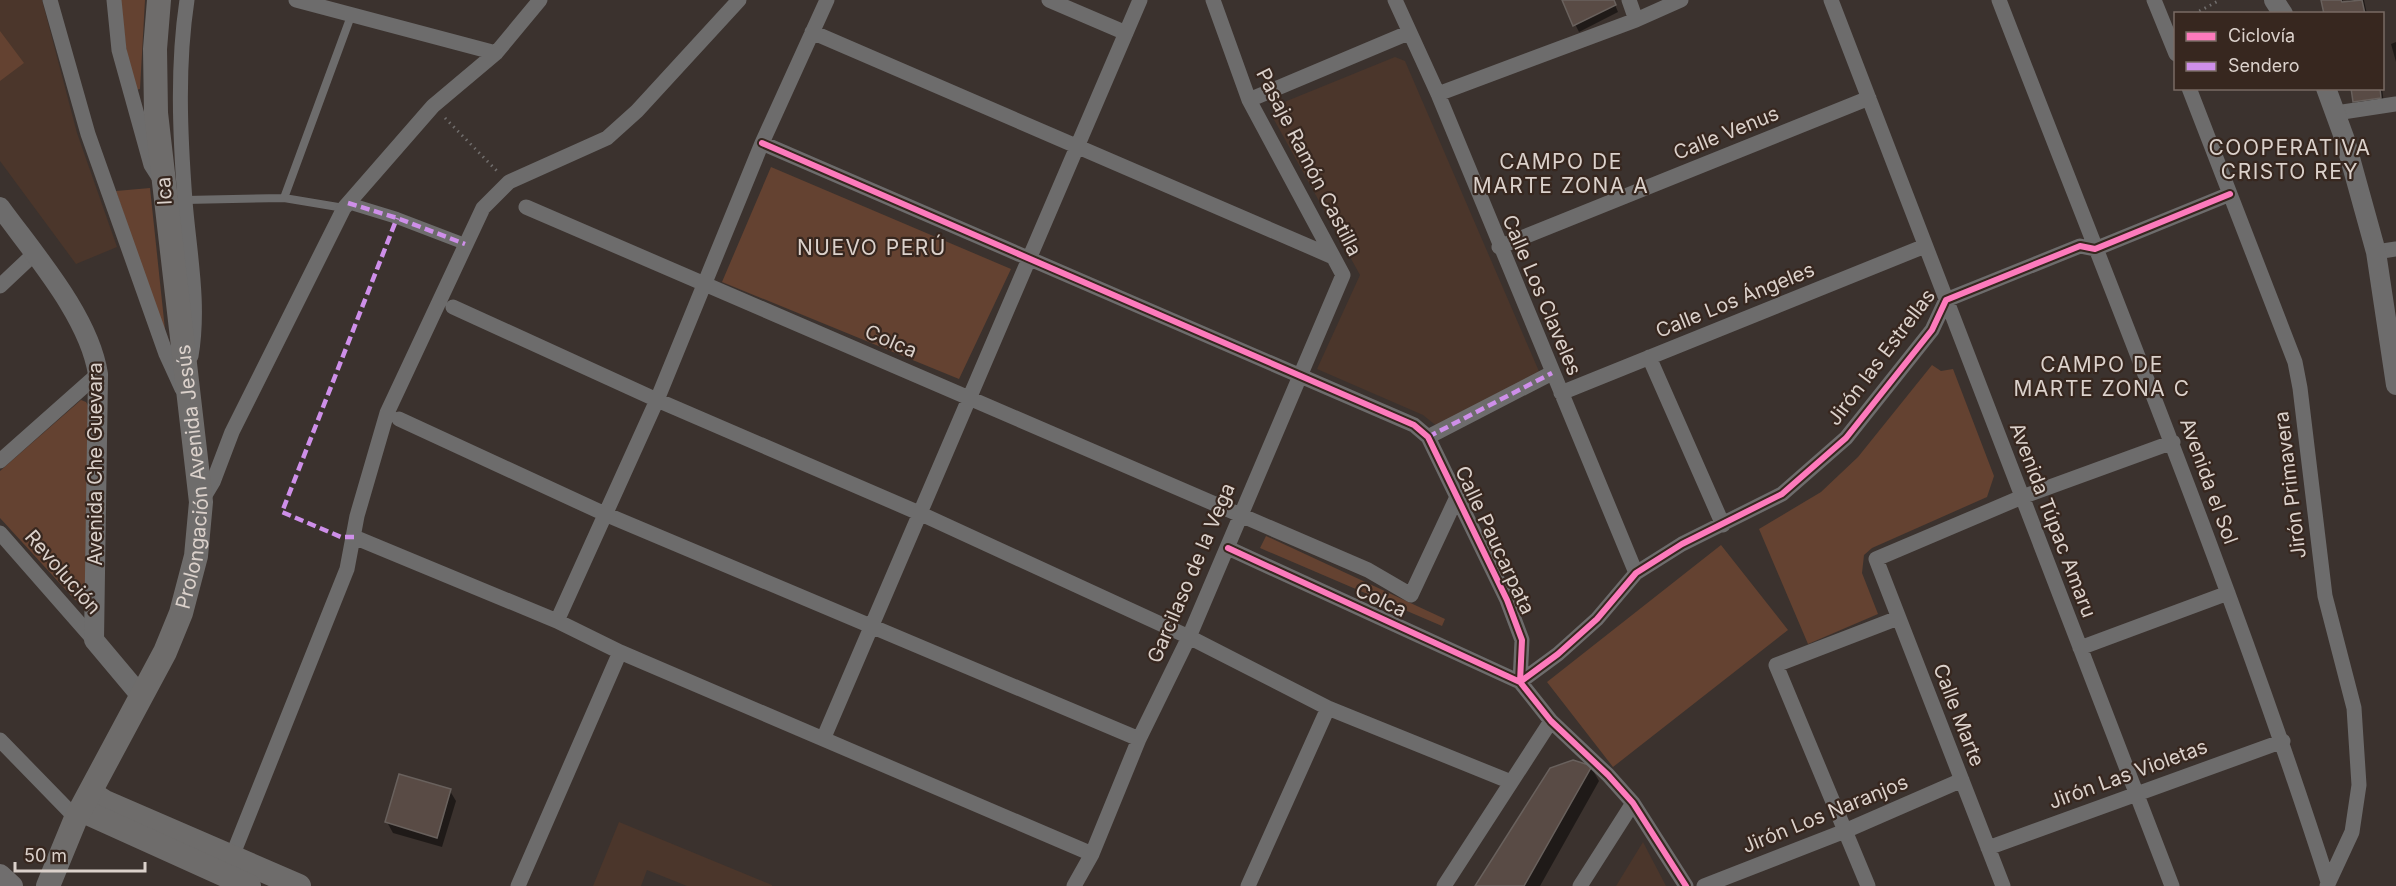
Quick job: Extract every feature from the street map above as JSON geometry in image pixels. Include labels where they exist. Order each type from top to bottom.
[{"type":"main road","name":"Prolongación Avenida Jesús","points":[[48,886],[83,807],[165,652],[181,614],[196,556],[201,502],[156,113],[155,49],[159,0]]},
{"type":"main road","points":[[83,807],[228,866],[299,886]]},
{"type":"main road","points":[[228,866],[249,886]]},
{"type":"main road","points":[[0,875],[12,886]]},
{"type":"street","points":[[50,0],[88,134],[166,354],[188,391]]},
{"type":"street","points":[[114,0],[119,50],[141,133],[151,165],[165,186]]},
{"type":"street","name":"Ica","points":[[187,0],[180,77],[185,200],[194,285],[194,336],[188,391]]},
{"type":"street","points":[[296,0],[496,53]]},
{"type":"street","points":[[201,502],[213,482],[232,432],[346,206],[433,106],[496,53],[540,0]]},
{"type":"street","points":[[228,866],[346,569],[357,516],[387,413],[483,208],[508,182],[607,138],[637,111],[739,0]]},
{"type":"street","points":[[557,621],[657,400],[762,144],[827,0]]},
{"type":"street","points":[[1049,0],[1126,33]]},
{"type":"street","points":[[824,737],[1140,0]]},
{"type":"street","name":"Pasaje Ramón Castilla","points":[[1213,0],[1249,100],[1343,275]]},
{"type":"street","name":"Calle Los Claveles","points":[[1395,0],[1408,33],[1438,94],[1499,247],[1636,573]]},
{"type":"street","points":[[1629,0],[1636,20]]},
{"type":"street","points":[[1438,94],[1636,20],[1681,0]]},
{"type":"street","name":"Avenida Túpac Amaru","points":[[1831,0],[2172,886]]},
{"type":"street","name":"Avenida el Sol","points":[[1999,0],[2095,249],[2173,442],[2283,741],[2327,884]]},
{"type":"street","points":[[2154,0],[2174,51]]},
{"type":"street","points":[[812,33],[1331,256]]},
{"type":"street","points":[[1249,100],[1408,33]]},
{"type":"street","name":"Jirón Primavera","points":[[2190,90],[2295,362],[2325,596],[2354,708],[2358,784],[2352,832],[2342,858],[2327,884]]},
{"type":"street","points":[[2327,90],[2336,113],[2376,252],[2396,385]]},
{"type":"street","name":"Calle Venus","points":[[1499,247],[1869,98]]},
{"type":"street","points":[[2336,113],[2396,104]]},
{"type":"street","points":[[762,144],[1414,425],[1428,437],[1552,373]]},
{"type":"street","name":"Jirón las Estrellas","points":[[1520,682],[1558,654],[1597,619],[1636,573],[1682,544],[1782,494],[1846,438],[1932,330],[1946,300],[2080,246],[2095,249],[2230,194]]},
{"type":"street","points":[[346,206],[397,218],[465,244]]},
{"type":"street","name":"Avenida Che Guevara","points":[[0,207],[82,324],[95,352],[98,374],[94,640]]},
{"type":"street","name":"Colca","points":[[526,207],[1368,570],[1411,595],[1457,497]]},
{"type":"street","name":"Calle Los Ángeles","points":[[1561,393],[1925,246]]},
{"type":"street","points":[[2376,252],[2396,249]]},
{"type":"street","points":[[0,286],[34,254]]},
{"type":"street","name":"Garcilaso de la Vega","points":[[1074,886],[1092,854],[1139,739],[1189,637],[1343,275]]},
{"type":"street","points":[[453,307],[657,400],[919,513],[1189,637],[1328,708],[1511,782]]},
{"type":"street","points":[[1649,357],[1723,525]]},
{"type":"street","points":[[0,461],[98,374]]},
{"type":"street","points":[[399,419],[605,514],[1139,739]]},
{"type":"street","name":"Calle Paucarpata","points":[[1428,437],[1507,600],[1522,640],[1520,682]]},
{"type":"street","points":[[2022,497],[2173,442]]},
{"type":"street","name":"Calle Marte","points":[[2003,886],[1876,559],[2022,497]]},
{"type":"street","name":"Revolución","points":[[0,533],[94,640]]},
{"type":"street","points":[[354,537],[557,621],[620,652],[824,737],[1092,854]]},
{"type":"street","name":"Colca","points":[[1228,548],[1520,682]]},
{"type":"street","points":[[2080,648],[2228,592]]},
{"type":"street","points":[[1868,886],[1776,664],[1898,618]]},
{"type":"street","points":[[94,640],[141,696]]},
{"type":"street","points":[[518,886],[620,652]]},
{"type":"street","points":[[1520,682],[1551,721],[1608,775],[1633,803],[1686,886]]},
{"type":"street","points":[[1248,886],[1328,708]]},
{"type":"street","points":[[1444,886],[1551,721]]},
{"type":"street","points":[[0,740],[83,807]]},
{"type":"street","name":"Jirón Las Violetas","points":[[1988,848],[2283,741]]},
{"type":"street","name":"Jirón Los Naranjos","points":[[1704,886],[1845,831],[1962,780]]},
{"type":"street","points":[[1580,886],[1633,803]]},
{"type":"lane","points":[[284,198],[351,16]]},
{"type":"lane","points":[[185,200],[284,198],[346,206]]},
{"type":"path","points":[[2198,12],[2220,0]]},
{"type":"path","points":[[433,106],[508,182]]},
{"type":"shaded area","points":[[0,0],[42,0],[77,133],[117,247],[76,264],[0,161]]},
{"type":"shaded area","points":[[120,0],[145,0],[140,89],[136,90],[127,55]]},
{"type":"shaded area","points":[[0,31],[24,63],[0,81]]},
{"type":"shaded area","points":[[1395,57],[1405,61],[1541,376],[1438,427],[1423,415],[1317,369],[1360,275],[1272,116],[1277,105]]},
{"type":"shaded area","points":[[771,167],[1011,269],[959,379],[722,282]]},
{"type":"shaded area","points":[[150,188],[166,339],[116,191]]},
{"type":"shaded area","points":[[1932,365],[1941,371],[1953,369],[1994,476],[1987,497],[1872,548],[1864,555],[1862,573],[1878,614],[1808,644],[1759,529],[1821,492],[1858,457]]},
{"type":"shaded area","points":[[81,400],[86,402],[90,409],[85,597],[79,601],[75,600],[0,518],[0,471]]},
{"type":"shaded area","points":[[1266,536],[1445,619],[1442,626],[1260,548]]},
{"type":"shaded area","points":[[1721,545],[1788,630],[1613,767],[1547,682]]},
{"type":"shaded area","points":[[619,822],[772,886],[687,886],[647,870],[641,886],[593,886]]},
{"type":"shaded area","points":[[1643,842],[1666,886],[1616,886]]},
{"type":"building","points":[[1562,0],[1614,0],[1616,5],[1573,26]]},
{"type":"building","points":[[2321,0],[2341,0],[2342,2],[2362,0],[2365,12],[2324,12]]},
{"type":"building","points":[[2351,90],[2380,90],[2381,98],[2353,102]]},
{"type":"building","points":[[1573,760],[1592,766],[1524,886],[1475,886],[1550,768]]},
{"type":"building","points":[[399,774],[451,789],[437,838],[385,822]]},
{"type":"marked path","points":[[348,203],[397,218],[465,244]]},
{"type":"marked path","points":[[354,537],[341,537],[282,512],[397,218]]},
{"type":"marked path","points":[[1428,437],[1552,373]]},
{"type":"cycle path","points":[[762,143],[1414,425],[1428,437],[1507,600],[1522,640],[1520,682],[1551,721],[1608,775],[1633,803],[1686,886]]},
{"type":"cycle path","points":[[1228,548],[1520,682],[1558,654],[1597,619],[1636,573],[1682,544],[1782,494],[1846,438],[1932,330],[1946,300],[2080,246],[2095,249],[2230,194]]},
{"type":"district","name":"COOPERATIVA CRISTO REY","points":[[2290,159]]},
{"type":"district","name":"CAMPO DE MARTE ZONA A","points":[[1561,173]]},
{"type":"district","name":"NUEVO PERÚ","points":[[872,247]]},
{"type":"district","name":"CAMPO DE MARTE ZONA C","points":[[2102,376]]}]
